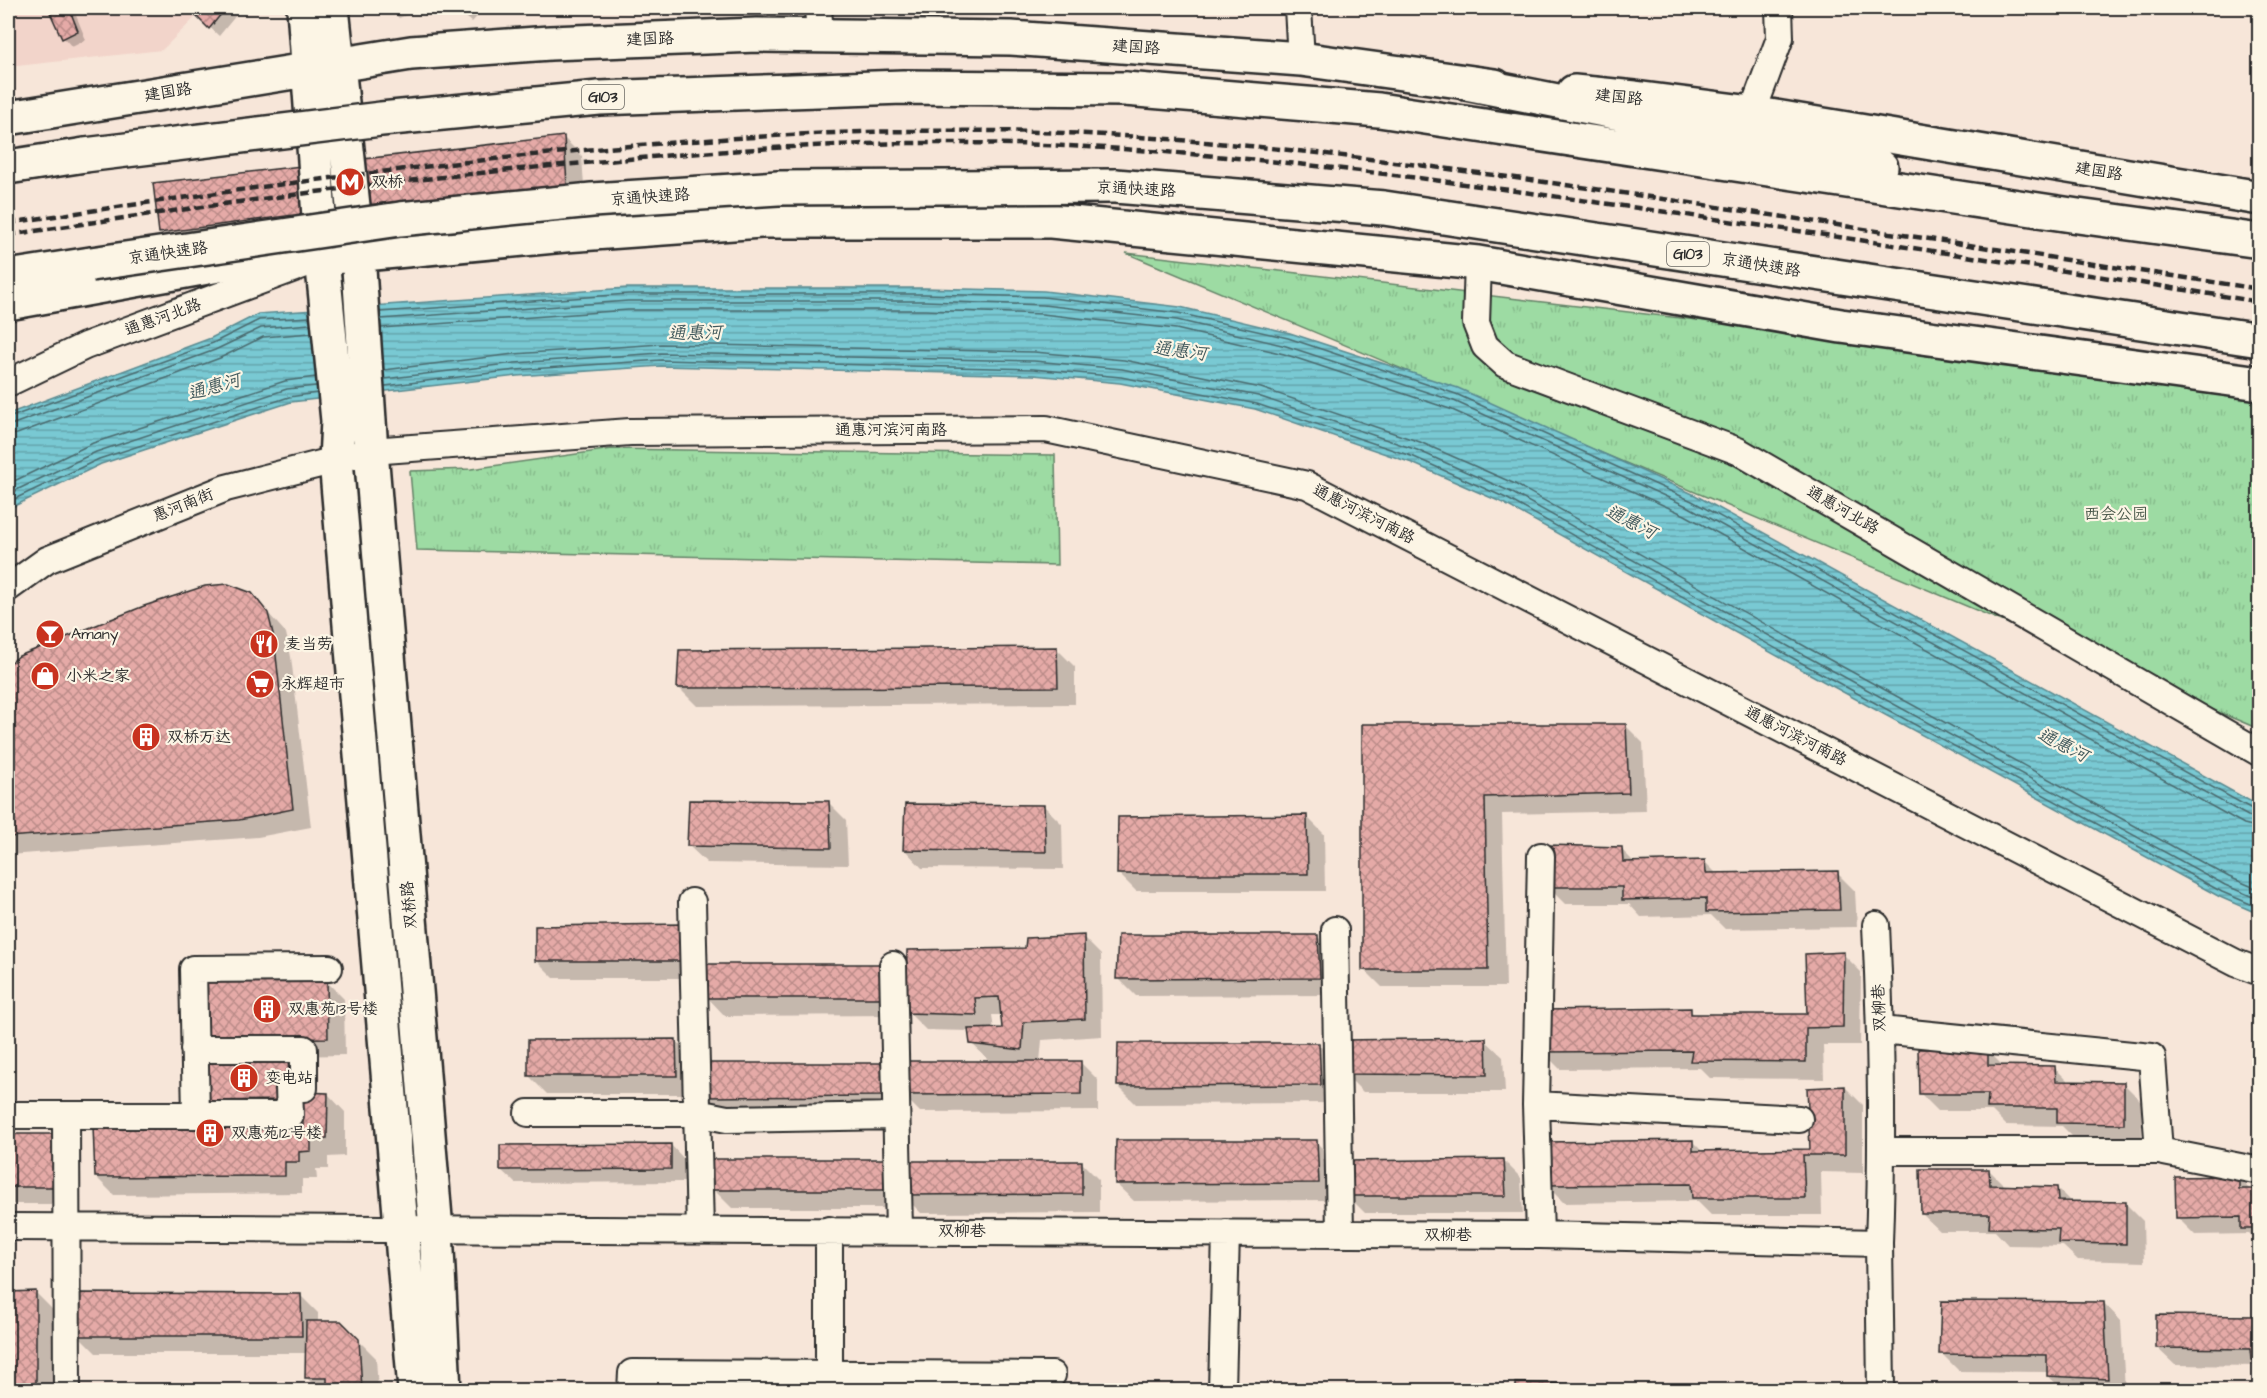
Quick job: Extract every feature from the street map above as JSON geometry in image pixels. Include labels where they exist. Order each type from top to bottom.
[{"type":"main road","points":[[304,8],[324,68]]},
{"type":"main road","points":[[332,8],[324,68],[322,258],[338,421],[336,460],[414,1390]]},
{"type":"main road","name":"建国路","points":[[8,118],[411,53],[550,43],[757,34],[819,21],[1011,38],[1301,59],[1466,83],[1635,98],[1752,113],[2259,198]]},
{"type":"main road","name":"双桥路","points":[[324,68],[358,253],[436,1230],[444,1390]]},
{"type":"main road","points":[[1466,83],[1818,152],[2078,216]]},
{"type":"main road","name":"G103","points":[[8,167],[85,155],[381,119],[599,98],[903,87],[1125,89],[1379,110],[2078,216],[2259,241]]},
{"type":"main road","name":"京通快速路","points":[[8,277],[400,219],[592,200],[778,188],[1115,186],[1384,208],[2259,340]]},
{"type":"main road","points":[[8,303],[252,260],[322,258],[358,253],[761,221],[1051,221],[1478,263],[1841,326],[2259,383]]},
{"type":"street","points":[[1298,8],[1301,59]]},
{"type":"street","points":[[1752,113],[1780,38],[1779,8]]},
{"type":"street","name":"通惠河北路","points":[[8,383],[85,346],[322,258]]},
{"type":"street","name":"通惠河北路","points":[[1478,263],[1476,323],[1485,346],[1505,364],[1738,451],[2259,753]]},
{"type":"street","name":"通惠河滨河南路","points":[[371,435],[1046,429],[1307,485],[2236,963],[2259,972]]},
{"type":"street","name":"惠河南街","points":[[8,588],[47,560],[226,488],[336,460],[371,435]]},
{"type":"street","points":[[1540,1235],[1536,1105],[1541,856]]},
{"type":"street","points":[[692,902],[700,1230]]},
{"type":"street","name":"双柳巷","points":[[8,1227],[1540,1235],[1879,1243],[1883,1151],[1876,925]]},
{"type":"street","points":[[1335,930],[1340,1234]]},
{"type":"street","points":[[893,965],[898,1230]]},
{"type":"street","points":[[196,1115],[193,969],[329,968]]},
{"type":"street","points":[[1881,1030],[2152,1057],[2159,1151]]},
{"type":"street","points":[[8,1115],[290,1115],[289,1088],[304,1088],[304,1048],[194,1049]]},
{"type":"street","points":[[1536,1105],[1799,1119]]},
{"type":"street","points":[[528,1113],[697,1113],[727,1119],[896,1116]]},
{"type":"street","points":[[66,1115],[67,1390]]},
{"type":"street","points":[[1883,1151],[2159,1151],[2259,1171]]},
{"type":"street","points":[[829,1230],[829,1382]]},
{"type":"street","points":[[1222,1390],[1226,1233]]},
{"type":"street","points":[[1879,1243],[1881,1390]]},
{"type":"street","points":[[631,1390],[632,1373],[829,1382],[1010,1383],[1052,1375]]},
{"type":"shaded area","points":[[8,8],[205,8],[162,50],[8,67]]},
{"type":"green space","name":"西会公园","points":[[1126,253],[2259,386],[2259,729]]},
{"type":"green space","points":[[612,449],[1055,455],[1057,565],[417,550],[410,471],[471,469]]},
{"type":"water","name":"通惠河","points":[[627,288],[925,288],[1044,291],[1180,307],[1290,333],[1458,388],[1695,495],[2259,806],[2259,914],[2220,897],[1797,667],[1503,503],[1412,463],[1255,409],[1120,383],[1033,375],[661,366],[517,376],[291,402],[101,464],[8,509],[8,414],[211,338],[258,314]]},
{"type":"building","points":[[48,8],[69,8],[78,31],[62,39]]},
{"type":"building","points":[[204,8],[226,8],[209,29],[196,16]]},
{"type":"building","points":[[564,136],[567,185],[383,203],[159,233],[153,183]]},
{"type":"building","name":"双桥万达","points":[[228,584],[252,593],[268,613],[274,638],[293,809],[239,820],[8,837],[8,665],[19,656],[144,606],[205,586]]},
{"type":"building","points":[[1057,647],[1058,687],[677,688],[679,650]]},
{"type":"building","points":[[1362,724],[1626,724],[1629,793],[1485,797],[1488,970],[1362,970]]},
{"type":"building","points":[[689,800],[829,801],[831,848],[687,846]]},
{"type":"building","points":[[905,804],[1044,805],[1046,852],[903,850]]},
{"type":"building","points":[[1307,815],[1308,874],[1117,874],[1118,817]]},
{"type":"building","points":[[1547,845],[1622,847],[1623,862],[1705,860],[1706,873],[1838,871],[1840,910],[1706,912],[1706,898],[1622,900],[1622,887],[1546,887]]},
{"type":"building","points":[[683,924],[685,961],[535,961],[535,926]]},
{"type":"building","points":[[1084,935],[1085,1019],[1024,1022],[1022,1050],[970,1044],[968,1029],[1002,1028],[999,997],[975,998],[977,1015],[906,1013],[907,950],[1025,948],[1026,938]]},
{"type":"building","points":[[1118,935],[1318,935],[1320,978],[1116,979]]},
{"type":"building","points":[[1844,952],[1843,1027],[1806,1028],[1806,1062],[1690,1061],[1692,1051],[1541,1052],[1542,1010],[1691,1008],[1691,1014],[1807,1014],[1805,954]]},
{"type":"building","points":[[707,964],[886,964],[887,998],[706,998]]},
{"type":"building","name":"双惠苑13号楼","points":[[327,980],[328,1038],[206,1040],[206,981]]},
{"type":"building","points":[[1486,1038],[1487,1075],[1344,1074],[1344,1040]]},
{"type":"building","points":[[676,1039],[677,1076],[528,1076],[528,1040]]},
{"type":"building","points":[[1118,1043],[1319,1043],[1321,1085],[1117,1086]]},
{"type":"building","points":[[1918,1049],[1988,1049],[1988,1065],[2055,1066],[2056,1081],[2124,1082],[2124,1124],[2057,1123],[2057,1108],[1987,1108],[1988,1094],[1919,1094]]},
{"type":"building","name":"变电站","points":[[203,1054],[288,1061],[289,1075],[284,1075],[285,1100],[204,1101]]},
{"type":"building","points":[[901,1061],[1081,1061],[1081,1094],[900,1095]]},
{"type":"building","points":[[703,1063],[883,1063],[884,1096],[703,1097]]},
{"type":"building","points":[[1845,1086],[1845,1155],[1803,1155],[1805,1198],[1692,1198],[1691,1184],[1544,1185],[1544,1142],[1693,1140],[1693,1151],[1810,1149],[1807,1088]]},
{"type":"building","name":"双惠苑12号楼","points":[[303,1092],[328,1093],[327,1138],[311,1139],[311,1151],[299,1152],[299,1162],[285,1162],[285,1176],[95,1177],[93,1126],[303,1128]]},
{"type":"building","points":[[8,1134],[53,1134],[53,1187],[8,1187]]},
{"type":"building","points":[[1116,1140],[1317,1140],[1319,1183],[1115,1184]]},
{"type":"building","points":[[671,1144],[671,1169],[500,1170],[500,1145]]},
{"type":"building","points":[[712,1159],[885,1159],[885,1190],[712,1190]]},
{"type":"building","points":[[1504,1159],[1506,1196],[1346,1196],[1346,1161]]},
{"type":"building","points":[[902,1161],[1082,1161],[1082,1194],[902,1195]]},
{"type":"building","points":[[1920,1169],[1989,1169],[1990,1185],[2057,1187],[2058,1201],[2126,1202],[2126,1244],[2058,1243],[2059,1229],[1989,1228],[1990,1214],[1921,1214]]},
{"type":"building","points":[[2239,1176],[2239,1189],[2260,1189],[2260,1229],[2241,1229],[2241,1217],[2176,1218],[2175,1177]]},
{"type":"building","points":[[36,1291],[36,1385],[8,1386],[8,1292]]},
{"type":"building","points":[[76,1293],[301,1294],[302,1336],[76,1336]]},
{"type":"building","points":[[1941,1301],[2104,1302],[2108,1379],[2047,1376],[2047,1355],[1939,1354]]},
{"type":"building","points":[[2156,1315],[2256,1316],[2256,1329],[2260,1329],[2260,1360],[2251,1360],[2250,1349],[2156,1348]]},
{"type":"building","points":[[306,1321],[341,1321],[359,1339],[362,1390],[327,1390],[327,1378],[305,1378]]},
{"type":"building","points":[[1516,1383],[1583,1384],[1583,1390],[1516,1390]]},
{"type":"railway","points":[[8,223],[375,173],[522,156],[646,145],[894,131],[1070,133],[1220,143],[1370,159],[1678,201],[2260,289]]},
{"type":"railway","points":[[8,235],[382,184],[651,157],[739,150],[872,144],[1040,145],[1199,155],[1437,180],[1844,238],[2260,302]]},
{"type":"place","name":"双桥","points":[[350,182]]},
{"type":"place","name":"Amany","points":[[50,634]]},
{"type":"place","name":"麦当劳","points":[[264,644]]},
{"type":"place","name":"小米之家","points":[[45,676]]},
{"type":"place","name":"永辉超市","points":[[260,684]]},
{"type":"place","name":"双桥万达","points":[[146,737]]},
{"type":"place","name":"双惠苑13号楼","points":[[267,1009]]},
{"type":"place","name":"变电站","points":[[244,1078]]},
{"type":"place","name":"双惠苑12号楼","points":[[210,1133]]}]
